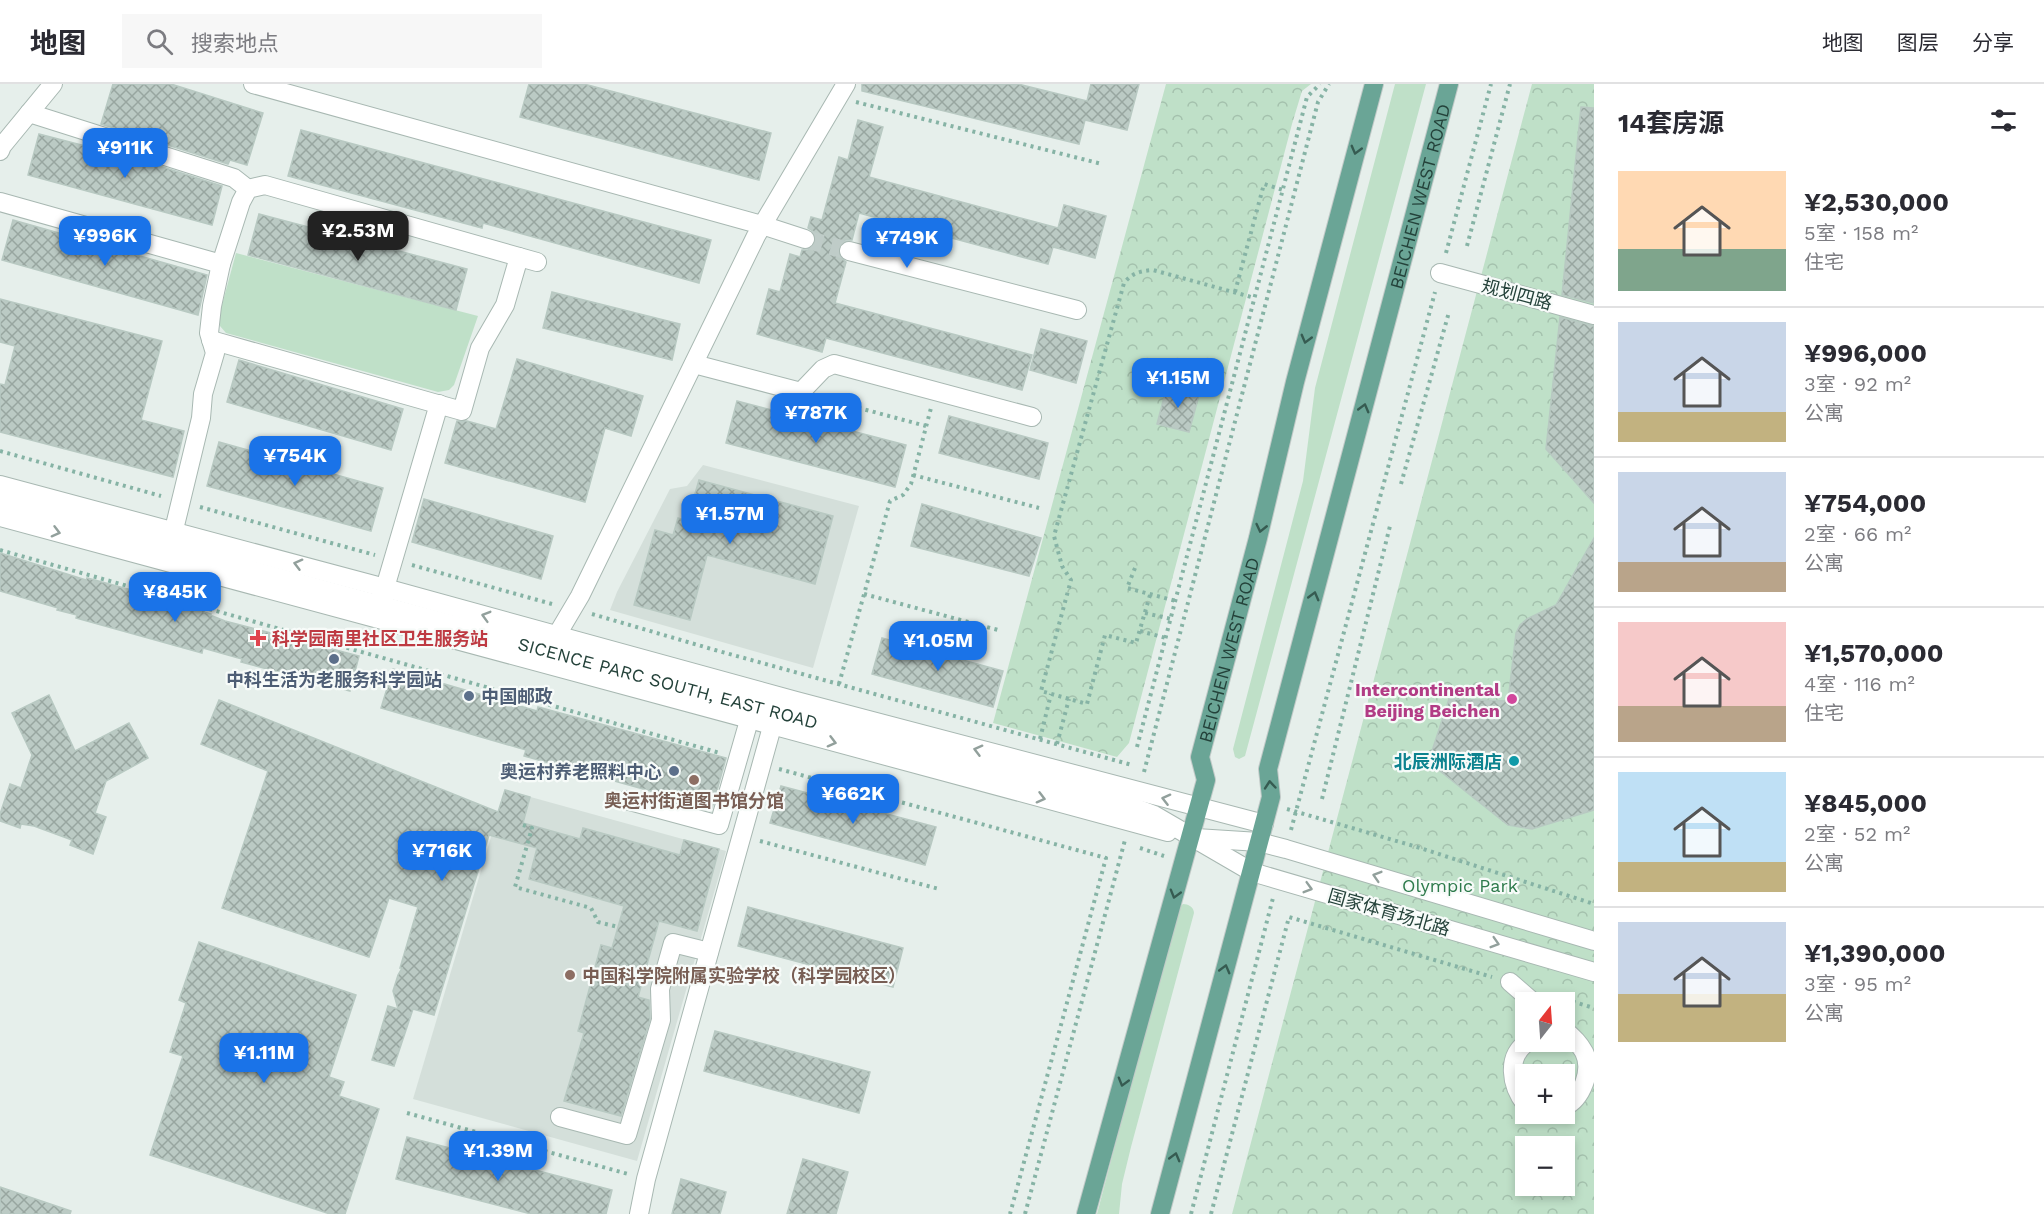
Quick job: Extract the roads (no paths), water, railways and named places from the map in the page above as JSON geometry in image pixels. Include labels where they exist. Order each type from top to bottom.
[{"type":"main road","name":"BEICHEN WEST ROAD","points":[[1086,1214],[1206,780],[1200,757],[1258,538],[1294,382],[1374,84]]},
{"type":"main road","name":"BEICHEN WEST ROAD","points":[[1160,1214],[1264,824],[1270,797],[1268,769],[1449,84]]},
{"type":"street","points":[[0,151],[53,84]]},
{"type":"street","points":[[253,84],[762,225],[805,239]]},
{"type":"street","points":[[849,92],[762,225],[580,596],[549,650],[777,711],[1109,785],[1264,824]]},
{"type":"street","points":[[29,113],[234,177],[248,189]]},
{"type":"street","points":[[170,547],[201,418],[203,394],[215,352],[209,333],[221,264],[241,202],[248,189],[265,185],[537,262]]},
{"type":"street","points":[[0,202],[221,264]]},
{"type":"street","points":[[849,251],[1077,310]]},
{"type":"street","points":[[211,340],[462,411],[480,348],[505,305],[519,257]]},
{"type":"street","name":"规划四路","points":[[1440,273],[1594,315]]},
{"type":"street","points":[[694,364],[801,392],[823,369],[834,364],[1032,417]]},
{"type":"street","points":[[380,604],[439,404]]},
{"type":"street","points":[[0,485],[170,547]]},
{"type":"street","name":"SICENCE PARC SOUTH, EAST ROAD","points":[[0,502],[549,650],[752,713],[777,711],[1122,802],[1154,815],[1191,837]]},
{"type":"street","points":[[0,517],[170,547]]},
{"type":"street","points":[[639,1214],[646,1179],[777,711]]},
{"type":"street","points":[[626,800],[719,825],[752,713]]},
{"type":"street","points":[[1191,837],[1255,858]]},
{"type":"street","name":"国家体育场北路","points":[[1191,837],[1255,858],[1310,855],[1594,941]]},
{"type":"street","name":"国家体育场北路","points":[[1255,858],[1278,879],[1594,972]]},
{"type":"street","points":[[560,1117],[627,1135],[662,1020],[660,989],[674,942],[709,952]]},
{"type":"street","points":[[1501,980],[1528,992]]},
{"type":"street","points":[[1575,1039],[1585,1054],[1586,1078],[1575,1097]]},
{"type":"street","points":[[1515,1092],[1512,1077],[1514,1059],[1518,1052]]},
{"type":"tunnel","points":[[805,239],[849,251]]},
{"type":"place","name":"科学园南里社区卫生服务站","points":[[258,638]]},
{"type":"place","name":"中科生活为老服务科学园站","points":[[334,659]]},
{"type":"place","name":"中国邮政","points":[[469,696]]},
{"type":"place","name":"Intercontinental Beijing Beichen","points":[[1512,699]]},
{"type":"place","name":"北辰洲际酒店","points":[[1514,761]]},
{"type":"place","name":"奥运村养老照料中心","points":[[674,771]]},
{"type":"place","name":"奥运村街道图书馆分馆","points":[[694,780]]},
{"type":"place","name":"中国科学院附属实验学校（科学园校区）","points":[[570,975]]},
{"type":"park label","name":"Olympic Park","points":[[1460,885]]}]
